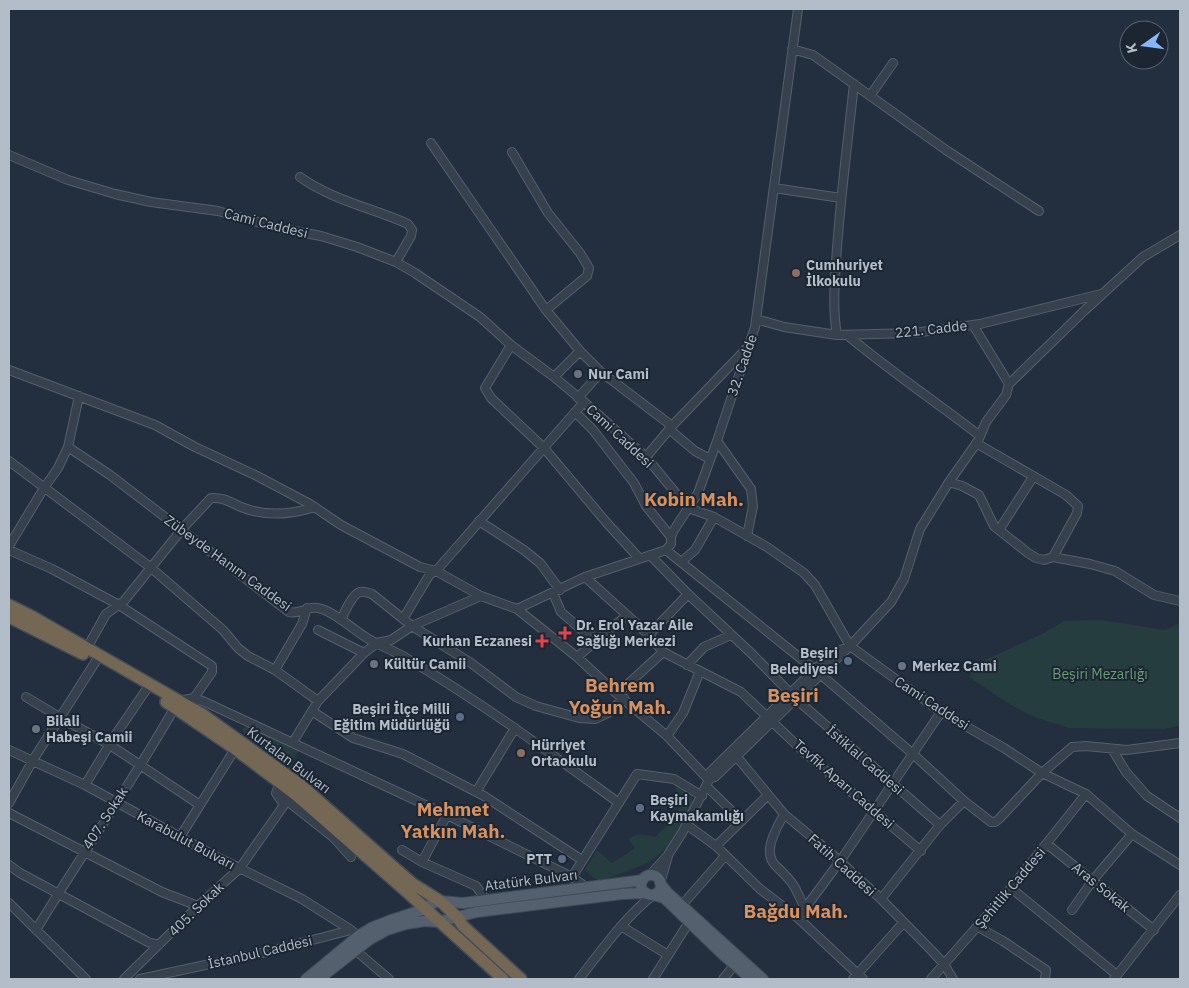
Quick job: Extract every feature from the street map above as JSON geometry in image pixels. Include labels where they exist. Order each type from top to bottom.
[{"type":"highway","name":"Kurtalan Bulvarı","points":[[9,605],[87,648],[177,704],[235,749],[278,788],[295,794],[503,979]]},
{"type":"highway","name":"Kurtalan Bulvarı","points":[[9,617],[96,661],[146,690],[202,714],[302,786],[413,884],[440,901],[458,918],[463,926],[522,979]]},
{"type":"main road","name":"Atatürk Bulvarı","points":[[440,901],[463,903],[646,878]]},
{"type":"main road","points":[[751,979],[737,962],[682,905],[668,893],[657,878],[646,878],[642,889],[650,894],[664,898],[689,922],[737,962],[763,979]]},
{"type":"main road","points":[[650,894],[658,892],[660,883]]},
{"type":"main road","name":"Atatürk Bulvarı","points":[[319,979],[355,950],[387,930],[406,924],[425,921],[438,922],[477,912],[622,894],[650,894]]},
{"type":"main road","points":[[306,979],[355,933],[425,909],[431,904],[440,901]]},
{"type":"street","name":"32. Cadde","points":[[666,550],[671,544],[671,536],[698,493],[755,327],[798,9]]},
{"type":"street","points":[[792,49],[813,56],[946,150],[1038,211]]},
{"type":"street","points":[[870,96],[893,63]]},
{"type":"street","points":[[837,335],[834,319],[841,198],[854,84]]},
{"type":"street","points":[[431,143],[546,310],[580,351],[601,372],[671,427],[695,451],[710,459]]},
{"type":"street","points":[[512,152],[548,213],[590,268],[587,276],[546,310]]},
{"type":"street","name":"Cami Caddesi","points":[[9,155],[68,180],[115,194],[151,202],[218,211],[278,228],[321,236],[396,262],[415,273],[480,318],[581,400],[646,457],[688,508],[714,517],[767,547],[804,574],[815,586],[850,646],[941,712],[1004,748],[1042,773],[1086,794],[1132,834],[1180,865]]},
{"type":"street","points":[[300,177],[348,201],[408,224],[412,230],[411,236],[396,262]]},
{"type":"street","points":[[774,188],[841,198]]},
{"type":"street","points":[[646,878],[668,855],[687,825],[708,781],[715,777],[734,753],[817,672],[850,646],[891,602],[904,580],[920,529],[976,443],[986,422],[1006,395],[1009,384],[1143,257],[1180,234]]},
{"type":"street","name":"221. Cadde","points":[[756,319],[784,327],[837,335],[914,333],[973,325],[1103,294]]},
{"type":"street","points":[[973,325],[1009,384]]},
{"type":"street","points":[[847,335],[880,362],[980,436]]},
{"type":"street","points":[[511,345],[486,388],[491,398],[544,448],[639,558]]},
{"type":"street","points":[[646,457],[671,427],[748,348]]},
{"type":"street","points":[[554,377],[580,351]]},
{"type":"street","points":[[9,370],[155,425],[315,507],[342,525],[420,567],[436,571],[481,596],[517,609],[577,657],[667,736],[742,821]]},
{"type":"street","points":[[404,619],[430,574],[436,571],[575,412],[581,400],[601,372]]},
{"type":"street","points":[[9,546],[58,468],[68,448],[79,396]]},
{"type":"street","points":[[575,412],[593,430],[634,483],[646,506],[671,536]]},
{"type":"street","points":[[717,441],[751,489],[753,506],[747,536]]},
{"type":"street","points":[[976,443],[1066,495],[1078,506],[1077,513],[1053,557]]},
{"type":"street","name":"Zübeyde Hanım Caddesi","points":[[68,448],[110,474],[290,612],[294,613],[313,607],[324,610],[377,643],[407,658],[515,728],[619,803]]},
{"type":"street","points":[[9,461],[150,567],[223,630],[238,648],[248,656],[275,670],[318,701]]},
{"type":"street","points":[[999,530],[1033,477]]},
{"type":"street","points":[[949,482],[979,495],[994,526],[1036,558],[1044,560],[1053,557],[1115,571],[1154,595],[1180,601]]},
{"type":"street","points":[[87,648],[106,614],[119,605],[181,530],[211,498],[219,498],[262,513],[281,515],[315,507]]},
{"type":"street","points":[[681,562],[695,550],[714,517]]},
{"type":"street","points":[[479,521],[524,550],[540,564],[556,591],[561,612],[584,632],[598,639]]},
{"type":"street","points":[[9,550],[52,569],[119,605],[212,666],[212,672],[194,698],[177,704]]},
{"type":"street","points":[[517,609],[585,577],[666,550],[817,672],[991,822],[995,822],[1042,773],[1072,747],[1086,746],[1127,750],[1180,743]]},
{"type":"street","name":"İstiklal Caddesi","points":[[650,555],[793,696],[940,826]]},
{"type":"street","points":[[585,577],[649,635],[663,652],[617,694]]},
{"type":"street","points":[[341,620],[355,595],[360,592],[372,594],[412,626],[471,663],[516,697],[536,706],[579,718],[595,719],[608,713],[624,698]]},
{"type":"street","points":[[649,635],[688,594]]},
{"type":"street","points":[[293,742],[318,701],[364,653],[377,643],[391,640],[412,626],[481,596]]},
{"type":"street","points":[[275,670],[302,624],[307,608]]},
{"type":"street","points":[[577,657],[627,614]]},
{"type":"street","points":[[318,630],[364,653]]},
{"type":"street","points":[[687,665],[704,647],[732,635]]},
{"type":"street","name":"Tevfik Aparı Caddesi","points":[[663,652],[741,692],[805,753],[922,851]]},
{"type":"street","points":[[9,803],[33,760],[96,661]]},
{"type":"street","points":[[667,736],[682,713],[700,671]]},
{"type":"street","points":[[85,785],[146,690]]},
{"type":"street","points":[[26,697],[110,745],[200,805]]},
{"type":"street","points":[[194,698],[293,742],[447,815],[572,877],[586,887]]},
{"type":"street","name":"407. Sokak","points":[[36,930],[84,851],[158,738],[177,704]]},
{"type":"street","points":[[312,711],[353,738],[403,754],[476,792],[582,860]]},
{"type":"street","points":[[798,918],[875,811],[941,712]]},
{"type":"street","points":[[476,792],[515,728]]},
{"type":"street","points":[[180,837],[235,749]]},
{"type":"street","points":[[1112,749],[1126,772],[1148,796],[1180,818]]},
{"type":"street","name":"Karabulut Bulvarı","points":[[9,750],[85,785],[115,803],[302,899],[355,933]]},
{"type":"street","name":"Fatih Caddesi","points":[[734,753],[784,814],[832,854],[881,899],[944,964],[953,979]]},
{"type":"street","points":[[572,877],[637,774],[674,779],[702,796]]},
{"type":"street","points":[[278,788],[333,837],[351,858]]},
{"type":"street","name":"405. Sokak","points":[[124,979],[198,906],[240,868],[284,805],[278,788]]},
{"type":"street","name":"Şehitlik Caddesi","points":[[931,979],[1012,888],[1086,794]]},
{"type":"street","points":[[716,846],[768,795]]},
{"type":"street","points":[[881,899],[922,851],[940,826],[964,800]]},
{"type":"street","points":[[9,813],[162,892],[198,906]]},
{"type":"street","points":[[784,814],[772,840],[770,856],[774,864],[795,887],[805,908]]},
{"type":"street","points":[[422,862],[447,815]]},
{"type":"street","points":[[687,825],[716,846],[724,856],[760,889],[798,918],[858,977],[903,923]]},
{"type":"street","points":[[1072,910],[1092,880],[1132,834]]},
{"type":"street","name":"Aras Sokak","points":[[1047,844],[1154,930]]},
{"type":"street","points":[[402,850],[422,862],[476,886],[486,900]]},
{"type":"street","points":[[660,883],[668,855]]},
{"type":"street","points":[[682,905],[724,856]]},
{"type":"street","points":[[9,865],[58,894],[148,942],[159,945]]},
{"type":"street","points":[[1012,888],[1116,977],[1180,895]]},
{"type":"street","points":[[578,979],[650,894]]},
{"type":"street","points":[[9,903],[86,979]]},
{"type":"street","points":[[653,979],[689,922]]},
{"type":"street","points":[[621,926],[668,956]]},
{"type":"street","points":[[978,927],[1003,941],[1046,970],[1045,979]]},
{"type":"street","name":"İstanbul Caddesi","points":[[140,979],[355,933]]},
{"type":"street","points":[[355,950],[389,979]]},
{"type":"street","points":[[722,979],[737,962]]},
{"type":"green space","name":"Beşiri Mezarlığı","points":[[1101,620],[1164,630],[1180,623],[1180,726],[1164,729],[1069,728],[1034,717],[1011,705],[969,677],[976,664],[1044,633],[1064,621]]},
{"type":"green space","points":[[251,726],[300,749],[288,769],[242,731],[244,727]]},
{"type":"green space","points":[[677,785],[687,790],[692,797],[692,806],[668,847],[648,863],[600,881],[585,870],[597,850],[612,863],[634,848],[629,839],[636,835],[656,837],[680,808],[680,794],[675,788]]},
{"type":"place","name":"Cumhuriyet İlkokulu","points":[[796,273]]},
{"type":"place","name":"Nur Cami","points":[[578,374]]},
{"type":"place","name":"Dr. Erol Yazar Aile Sağlığı Merkezi","points":[[565,633]]},
{"type":"place","name":"Kurhan Eczanesi","points":[[542,641]]},
{"type":"place","name":"Beşiri Belediyesi","points":[[848,661]]},
{"type":"place","name":"Kültür Camii","points":[[374,664]]},
{"type":"place","name":"Merkez Cami","points":[[902,666]]},
{"type":"place","name":"Beşiri İlçe Milli Eğitim Müdürlüğü","points":[[460,717]]},
{"type":"place","name":"Bilali Habeşi Camii","points":[[36,729]]},
{"type":"place","name":"Hürriyet Ortaokulu","points":[[521,753]]},
{"type":"place","name":"Beşiri Kaymakamlığı","points":[[640,808]]},
{"type":"place","name":"PTT","points":[[562,859]]},
{"type":"district","name":"Kobin Mah.","points":[[694,499]]},
{"type":"district","name":"Beşiri","points":[[793,695]]},
{"type":"district","name":"Behrem Yoğun Mah.","points":[[620,696]]},
{"type":"district","name":"Mehmet Yatkın Mah.","points":[[453,820]]},
{"type":"district","name":"Bağdu Mah.","points":[[796,911]]}]
